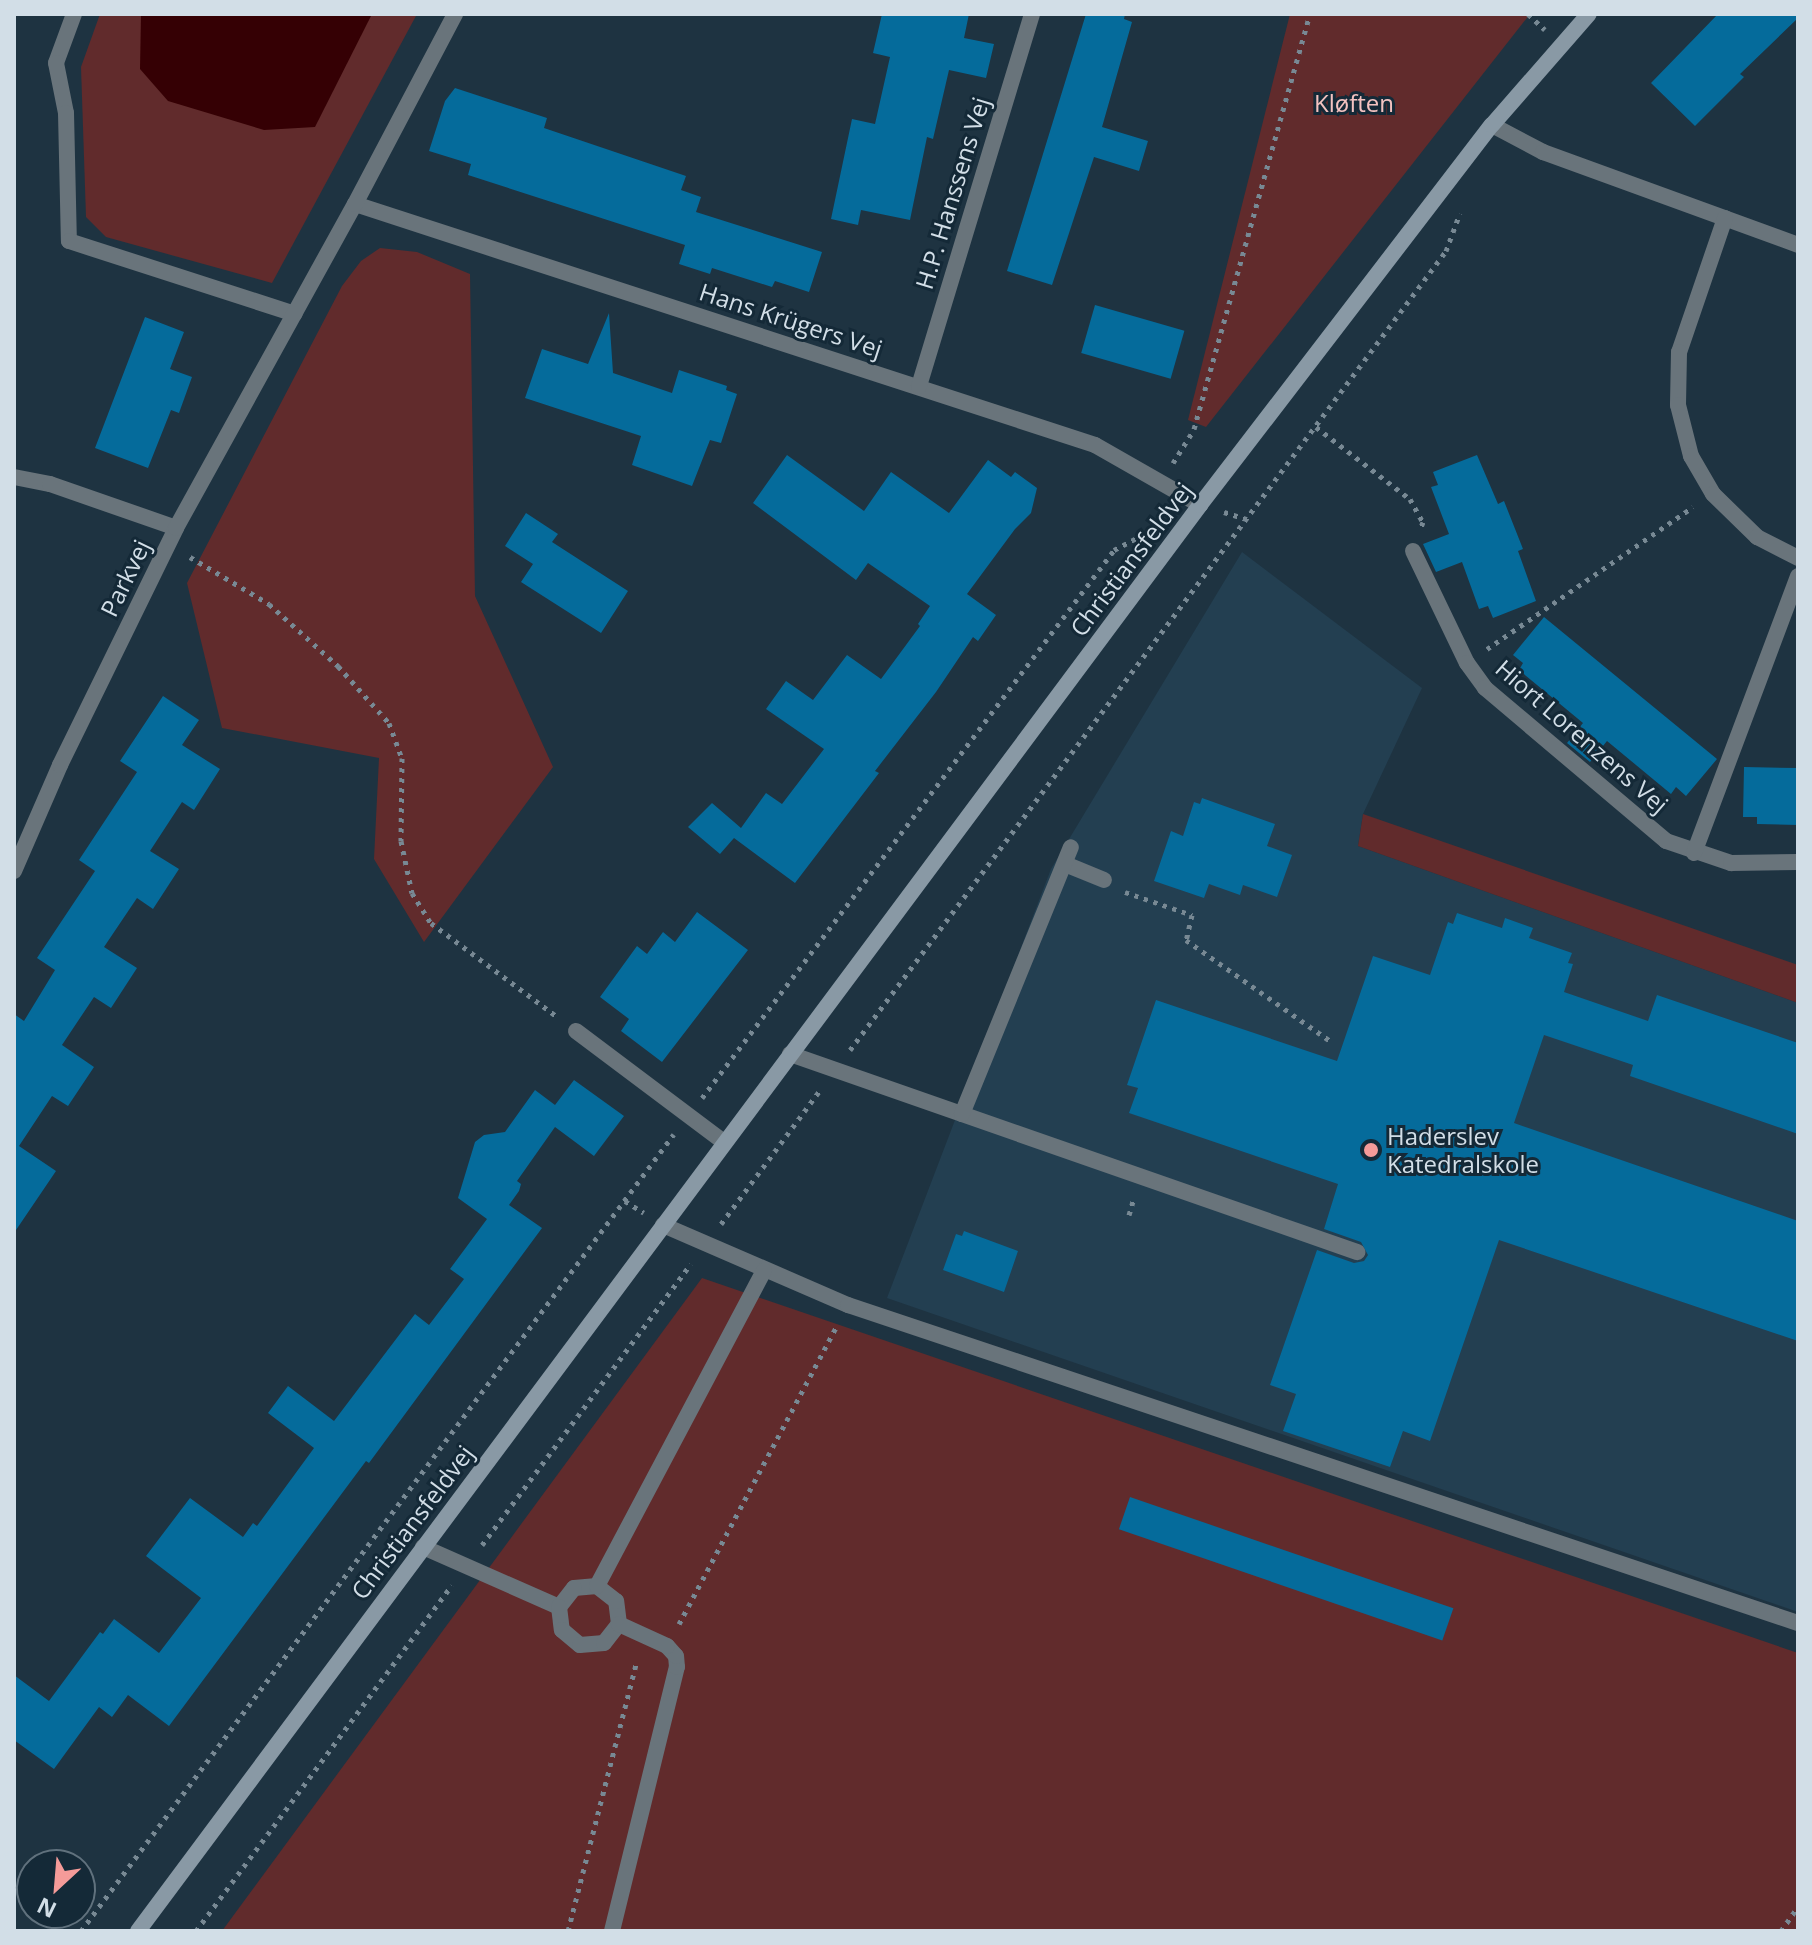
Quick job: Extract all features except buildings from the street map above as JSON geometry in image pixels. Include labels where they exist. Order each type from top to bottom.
[{"type":"street","points":[[74,14],[56,63],[66,113],[69,241],[295,314]]},
{"type":"street","name":"Parkvej","points":[[14,871],[60,765],[176,528],[355,204],[455,14]]},
{"type":"street","name":"H.P. Hanssens Vej","points":[[919,386],[1032,14]]},
{"type":"street","name":"Christiansfeldvej","points":[[138,1931],[1200,505],[1492,125],[1589,14]]},
{"type":"street","points":[[1492,125],[1543,152],[1798,245]]},
{"type":"street","name":"Hans Krügers Vej","points":[[355,204],[1095,445],[1200,505]]},
{"type":"street","points":[[1725,218],[1679,352],[1678,405],[1691,456],[1713,494],[1757,537],[1798,558]]},
{"type":"street","points":[[14,477],[50,484],[176,528]]},
{"type":"street","name":"Hiort Lorenzens Vej","points":[[1413,551],[1467,663],[1485,688],[1666,841],[1731,863],[1798,862]]},
{"type":"street","points":[[1694,853],[1798,576]]},
{"type":"street","points":[[962,1114],[1071,847]]},
{"type":"street","points":[[1065,864],[1104,880]]},
{"type":"street","points":[[576,1031],[724,1142]]},
{"type":"street","points":[[790,1054],[1357,1252]]},
{"type":"street","points":[[663,1225],[848,1305],[1798,1623]]},
{"type":"street","points":[[597,1586],[764,1271]]},
{"type":"street","points":[[423,1547],[559,1607]]},
{"type":"street","points":[[597,1586],[616,1601],[619,1624],[604,1643],[580,1645],[562,1630],[559,1607],[574,1588],[597,1586]]},
{"type":"street","points":[[612,1931],[677,1667],[676,1656],[667,1646],[619,1624]]},
{"type":"path","points":[[1161,483],[1194,429],[1310,14]]},
{"type":"path","points":[[196,1931],[1446,251],[1461,209]]},
{"type":"path","points":[[1316,427],[1410,499],[1423,522],[1413,551]]},
{"type":"path","points":[[1467,663],[1713,494]]},
{"type":"path","points":[[81,1931],[1114,550],[1151,531]]},
{"type":"path","points":[[169,544],[269,604],[338,666],[389,723],[402,758],[401,841],[412,893],[431,923],[576,1031]]},
{"type":"path","points":[[1104,880],[1115,888],[1192,915],[1186,940],[1333,1043]]},
{"type":"path","points":[[667,1646],[848,1305]]},
{"type":"path","points":[[568,1931],[636,1665]]},
{"type":"path","points":[[1781,1931],[1798,1907]]},
{"type":"shaded area","points":[[141,14],[372,14],[315,127],[264,130],[168,101],[140,69]]},
{"type":"shaded area","name":"Haderslev Katedralskole","points":[[1242,552],[1422,688],[1363,814],[1358,846],[1798,1003],[1798,1612],[887,1298],[1051,869]]},
{"type":"green space","points":[[100,14],[417,14],[272,283],[106,237],[86,217],[81,67]]},
{"type":"green space","name":"Kløften","points":[[1290,14],[1530,14],[1206,427],[1188,420]]},
{"type":"green space","points":[[380,248],[417,252],[470,274],[475,596],[553,767],[424,942],[374,859],[379,758],[222,728],[187,583],[342,286],[361,261]]},
{"type":"green space","points":[[1363,814],[1798,965],[1798,1003],[1358,846]]},
{"type":"green space","points":[[702,1278],[1798,1653],[1798,1931],[222,1931]]},
{"type":"place","name":"Haderslev Katedralskole","points":[[1371,1150]]}]
